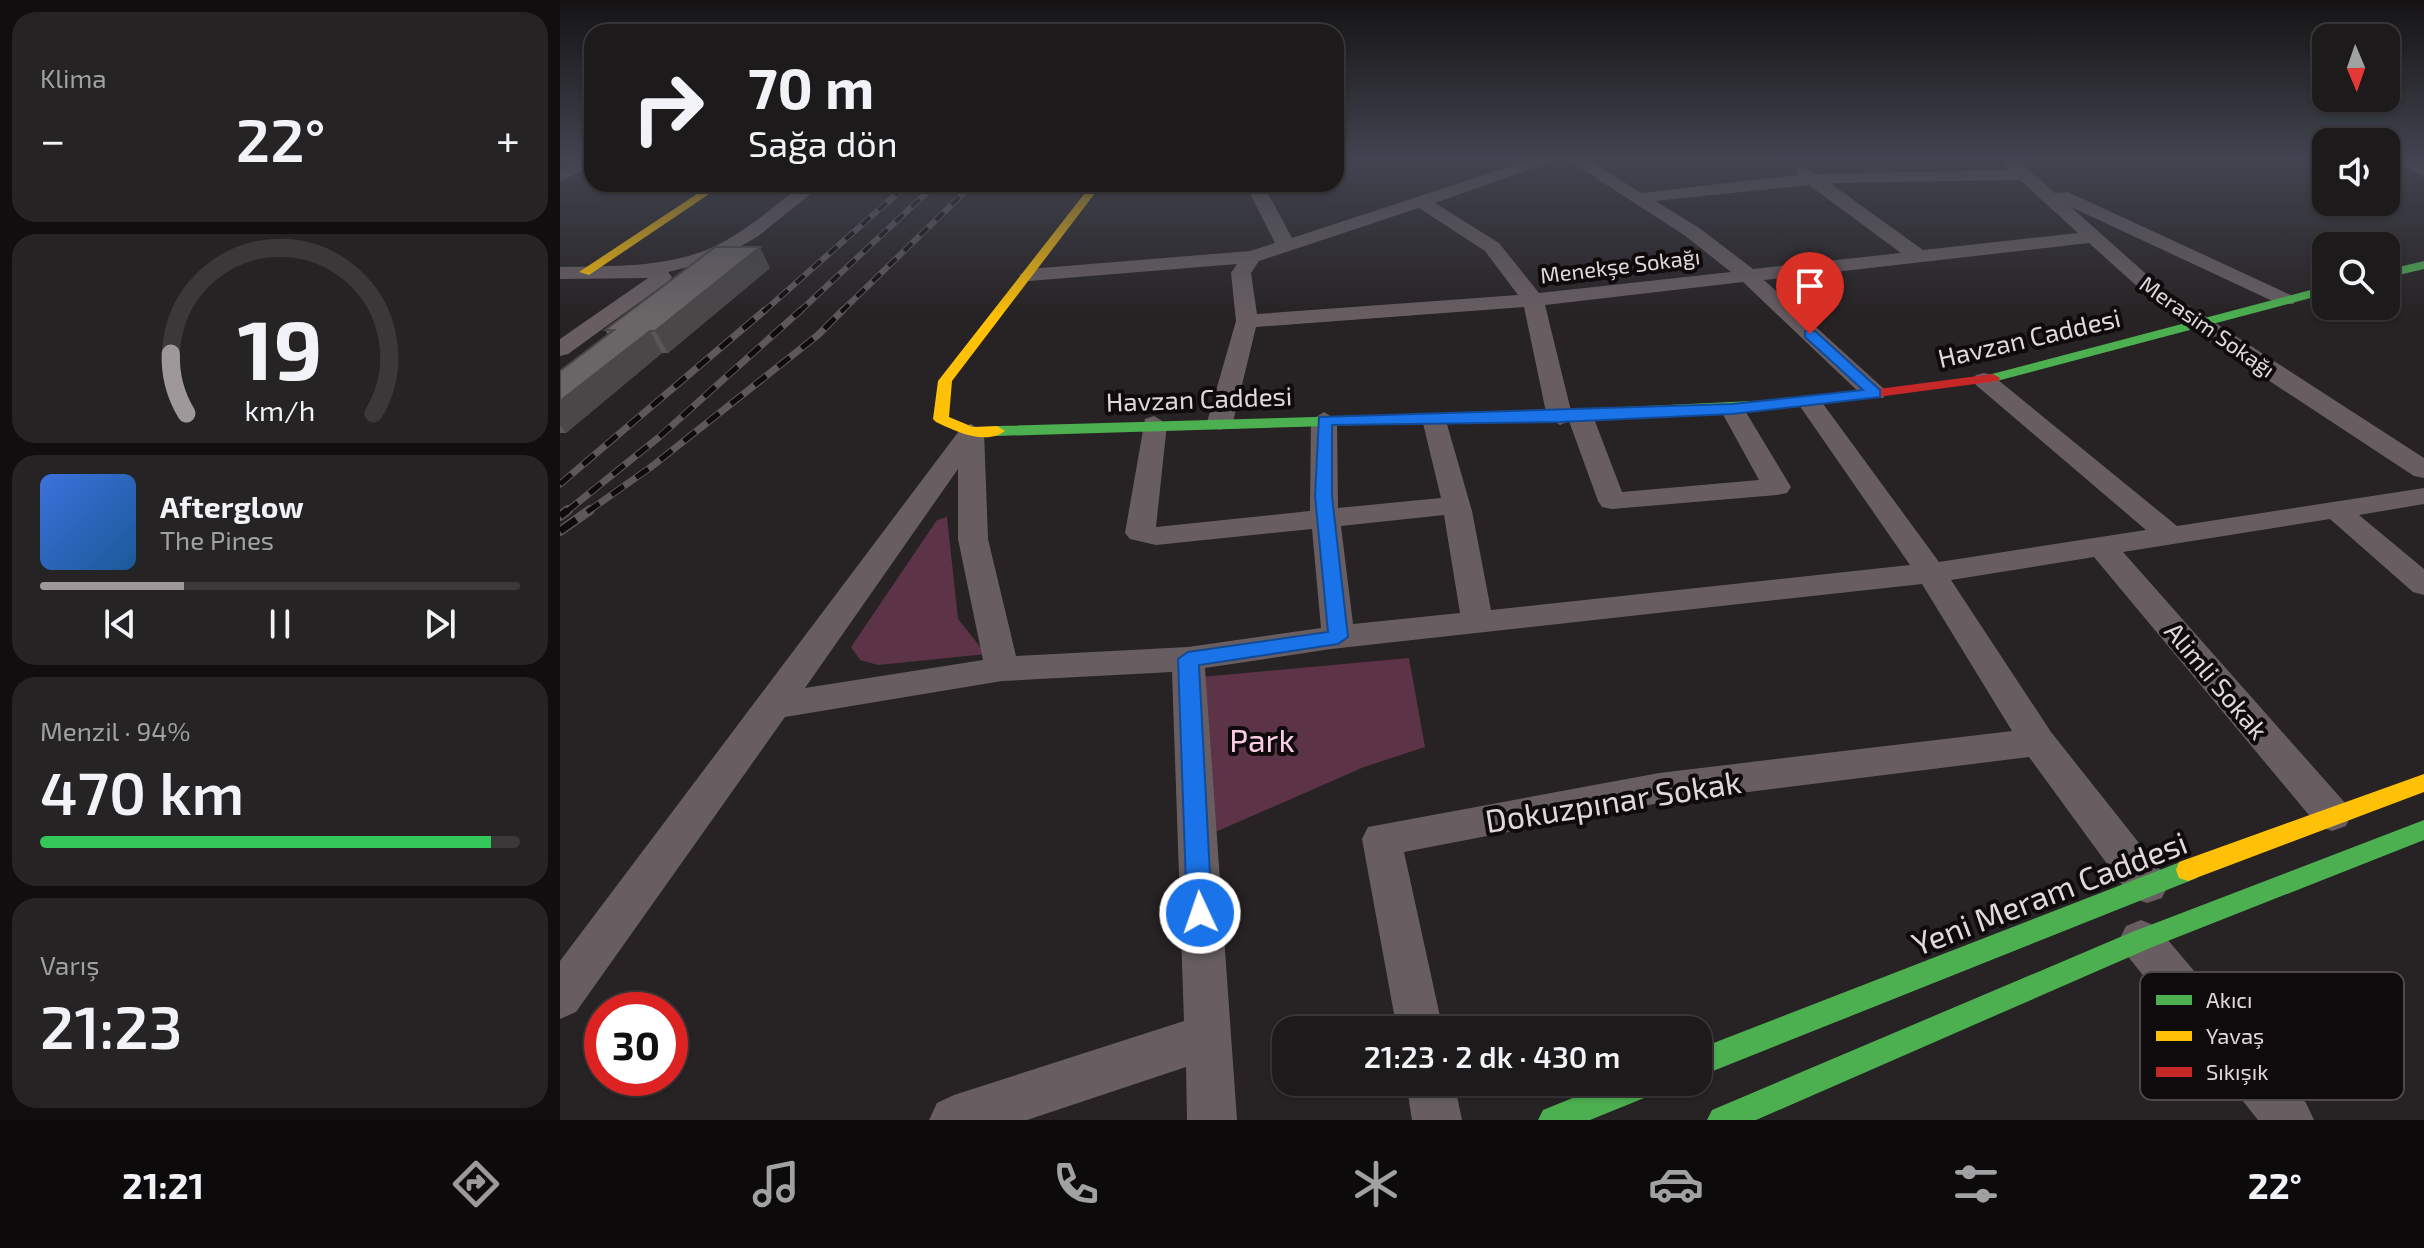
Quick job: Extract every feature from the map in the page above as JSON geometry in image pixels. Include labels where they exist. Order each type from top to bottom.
[{"type":"street","points":[[560,270],[648,212]]},
{"type":"street","points":[[585,272],[676,212]]},
{"type":"street","points":[[560,270],[650,271],[709,256],[750,233],[777,212]]},
{"type":"street","points":[[971,432],[941,419],[945,381],[1076,212]]},
{"type":"street","points":[[1269,212],[1287,247]]},
{"type":"street","points":[[1029,275],[1252,257],[1394,212]]},
{"type":"street","points":[[1438,212],[1492,247],[1533,300],[1570,416],[1612,501],[1777,487],[1732,409]]},
{"type":"street","points":[[1663,212],[1746,274],[1874,393]]},
{"type":"street","points":[[1860,212],[1917,255]]},
{"type":"street","name":"Merasim Sokağı","points":[[2066,212],[2156,293],[2424,470]]},
{"type":"street","points":[[2103,212],[2286,300]]},
{"type":"street","name":"Menekşe Sokağı","points":[[1247,321],[1533,300],[2093,237]]},
{"type":"street","points":[[1220,422],[1247,321],[1241,273],[1252,257]]},
{"type":"street","points":[[2400,271],[2424,265]]},
{"type":"street","points":[[560,349],[662,277],[650,271]]},
{"type":"street","name":"Havzan Caddesi","points":[[971,432],[1220,422],[1570,416],[1732,409],[1809,402],[1984,380],[2312,294]]},
{"type":"street","points":[[1984,380],[2170,535]]},
{"type":"street","points":[[1809,402],[1931,573],[2038,742],[2147,885]]},
{"type":"street","points":[[1435,419],[1456,505],[1477,622]]},
{"type":"street","points":[[1324,420],[1326,521],[1338,637]]},
{"type":"street","points":[[1154,424],[1140,533],[1156,536],[1326,521],[1456,505]]},
{"type":"street","points":[[971,432],[973,539],[1002,669]]},
{"type":"street","points":[[560,997],[971,432]]},
{"type":"street","points":[[774,706],[1002,669],[1188,659],[1338,637],[1931,573],[2424,496]]},
{"type":"street","points":[[2336,510],[2424,585]]},
{"type":"street","name":"Alimli Sokak","points":[[2101,546],[2332,815]]},
{"type":"street","points":[[1188,659],[1212,1120]]},
{"type":"street","name":"Dokuzpınar Sokak","points":[[1417,1016],[1382,839],[1659,788],[2038,742]]},
{"type":"street","name":"Yeni Meram Caddesi","points":[[1712,1057],[2147,885],[2424,783]]},
{"type":"street","points":[[1722,1120],[2141,940],[2424,830]]},
{"type":"street","points":[[2141,940],[2167,972]]},
{"type":"street","points":[[954,1120],[1206,1037]]},
{"type":"street","points":[[1433,1096],[1437,1120]]},
{"type":"street","points":[[1553,1120],[1614,1096]]},
{"type":"street","points":[[2273,1100],[2289,1120]]},
{"type":"green space","points":[[947,517],[958,619],[986,654],[878,665],[860,660],[851,647],[937,520]]},
{"type":"green space","name":"Park","points":[[1409,658],[1425,747],[1364,767],[1204,837],[1190,678]]},
{"type":"building","points":[[715,247],[760,247],[655,331],[650,331],[560,401],[560,371],[614,330],[605,330]]},
{"type":"railway","points":[[763,312],[876,212]]},
{"type":"railway","points":[[799,312],[906,212]]},
{"type":"railway","points":[[841,312],[944,212]]},
{"type":"railway","points":[[560,484],[765,310]]},
{"type":"railway","points":[[566,512],[658,438],[801,310]]},
{"type":"railway","points":[[587,512],[651,467],[818,335],[841,312]]},
{"type":"railway","points":[[560,516],[568,510]]},
{"type":"railway","points":[[560,531],[590,510]]},
{"type":"traffic: fast","points":[[2400,271],[2424,265]]},
{"type":"traffic: fast","points":[[1993,378],[2312,294]]},
{"type":"traffic: fast","points":[[997,431],[1563,414],[1751,405]]},
{"type":"traffic: fast","points":[[1722,1120],[2141,940],[2424,830]]},
{"type":"traffic: fast","points":[[1712,1057],[2188,870]]},
{"type":"traffic: fast","points":[[1553,1120],[1614,1096]]},
{"type":"traffic: slow","points":[[585,272],[676,212]]},
{"type":"traffic: slow","points":[[997,431],[971,432],[941,419],[945,381],[1075,212]]},
{"type":"traffic: slow","points":[[2188,870],[2424,783]]},
{"type":"traffic: jam","points":[[1751,405],[1809,402],[1993,378]]},
{"type":"route","points":[[1200,913],[1188,659],[1338,637],[1323,496],[1324,420],[1560,417],[1732,409],[1874,393],[1810,334]]}]
